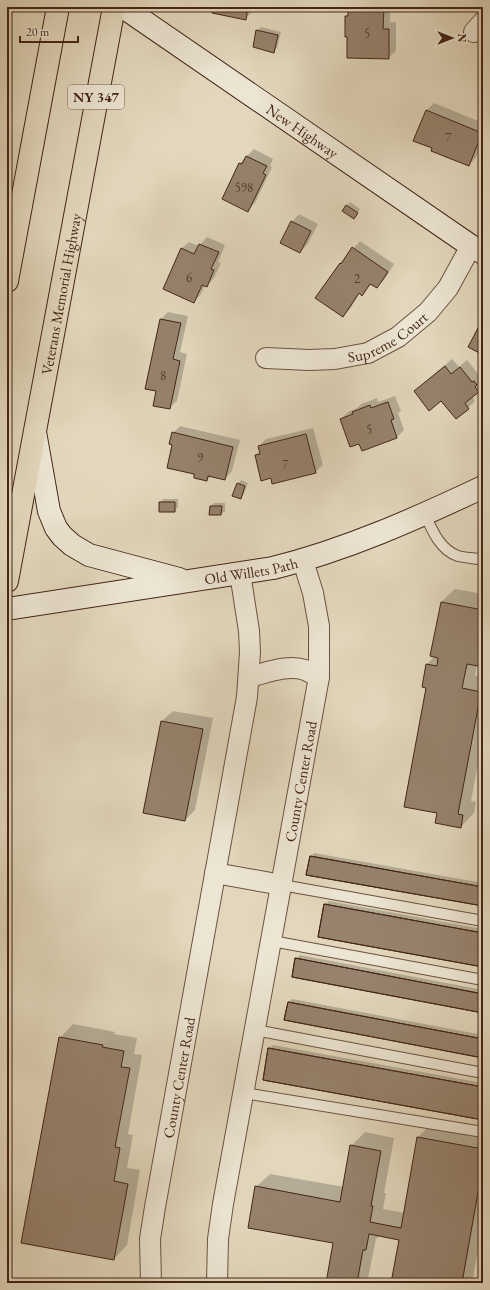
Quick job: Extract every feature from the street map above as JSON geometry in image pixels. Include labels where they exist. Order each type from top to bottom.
[{"type":"highway","points":[[7,281],[58,7]]},
{"type":"highway","name":"Veterans Memorial Highway","points":[[7,581],[114,7]]},
{"type":"main road","name":"New Highway","points":[[122,7],[170,38],[477,250]]},
{"type":"main road","points":[[35,430],[49,511],[56,528],[62,536],[72,545],[89,555],[188,581]]},
{"type":"main road","name":"Old Willets Path","points":[[7,609],[273,568],[303,561],[356,543],[425,514],[483,487]]},
{"type":"street","name":"Supreme Court","points":[[266,358],[309,360],[335,358],[368,353],[386,344],[398,337],[428,312],[477,250]]},
{"type":"street","name":"County Center Road","points":[[217,1283],[219,1228],[319,677],[320,645],[318,615],[303,561]]},
{"type":"street","name":"County Center Road","points":[[151,1283],[150,1239],[154,1207],[244,718],[249,677],[249,632],[240,573]]},
{"type":"street","points":[[249,677],[274,671],[297,668],[319,677]]},
{"type":"street","points":[[215,873],[282,885]]},
{"type":"lane","points":[[425,514],[442,546],[449,552],[458,556],[483,560]]},
{"type":"lane","points":[[282,885],[483,921]]},
{"type":"lane","points":[[272,941],[483,980]]},
{"type":"lane","points":[[255,1030],[483,1073]]},
{"type":"lane","points":[[244,1092],[483,1132]]},
{"type":"building","points":[[208,7],[248,7],[246,20],[212,13],[213,10],[208,9]]},
{"type":"building","points":[[348,7],[384,7],[383,29],[389,29],[389,59],[347,58],[345,16],[348,16]]},
{"type":"building","points":[[256,30],[278,35],[274,53],[253,47]]},
{"type":"building","points":[[426,110],[482,133],[469,166],[431,151],[432,148],[413,141]]},
{"type":"building","points":[[246,156],[267,166],[263,173],[266,175],[248,212],[222,199],[239,163],[242,164]]},
{"type":"building","points":[[346,205],[358,213],[354,219],[342,211]]},
{"type":"building","points":[[291,221],[311,231],[300,253],[280,243]]},
{"type":"building","points":[[199,244],[219,252],[211,269],[214,270],[207,287],[202,285],[194,303],[163,289],[181,248],[194,254]]},
{"type":"building","points":[[352,247],[388,272],[377,288],[370,284],[362,296],[359,293],[343,317],[315,298]]},
{"type":"building","points":[[160,319],[181,323],[173,359],[180,361],[170,409],[153,406],[156,391],[145,389]]},
{"type":"building","points":[[478,328],[483,330],[483,355],[468,347]]},
{"type":"building","points":[[445,366],[451,374],[460,367],[472,382],[474,381],[477,385],[475,387],[479,392],[465,403],[469,409],[456,419],[441,401],[429,411],[414,391]]},
{"type":"building","points":[[388,402],[394,419],[391,420],[397,438],[362,451],[359,444],[350,447],[340,419],[353,414],[352,412],[370,405],[371,408]]},
{"type":"building","points":[[172,432],[233,447],[225,480],[208,476],[207,481],[194,478],[194,474],[167,468],[172,445],[169,444]]},
{"type":"building","points":[[306,434],[316,473],[272,484],[271,478],[261,481],[255,455],[260,454],[258,446]]},
{"type":"building","points":[[237,483],[245,486],[241,499],[232,496]]},
{"type":"building","points":[[159,502],[175,502],[175,512],[159,512]]},
{"type":"building","points":[[210,506],[222,506],[221,515],[209,515]]},
{"type":"building","points":[[441,602],[483,610],[483,667],[467,664],[462,688],[481,692],[458,814],[463,815],[461,828],[435,823],[437,813],[404,807],[426,688],[422,687],[426,664],[437,666],[438,658],[430,656]]},
{"type":"building","points":[[161,721],[203,729],[185,821],[143,813]]},
{"type":"building","points":[[310,856],[483,887],[483,906],[306,875]]},
{"type":"building","points":[[310,856],[483,887],[483,906],[306,875]]},
{"type":"building","points":[[324,904],[483,933],[483,967],[318,937]]},
{"type":"building","points":[[324,904],[483,933],[483,967],[318,937]]},
{"type":"building","points":[[295,958],[483,994],[483,1013],[292,977]]},
{"type":"building","points":[[295,958],[483,994],[483,1013],[292,977]]},
{"type":"building","points":[[288,1002],[483,1039],[483,1058],[284,1020]]},
{"type":"building","points":[[288,1002],[483,1039],[483,1058],[284,1020]]},
{"type":"building","points":[[59,1037],[103,1045],[102,1047],[124,1051],[121,1067],[130,1068],[115,1147],[120,1148],[114,1181],[128,1184],[114,1260],[21,1243]]},
{"type":"building","points":[[268,1048],[483,1087],[483,1120],[263,1080]]},
{"type":"building","points":[[268,1048],[483,1087],[483,1120],[263,1080]]},
{"type":"building","points":[[417,1137],[483,1149],[483,1164],[462,1283],[391,1283],[399,1240],[369,1234],[366,1250],[363,1250],[357,1283],[326,1283],[333,1243],[248,1228],[255,1186],[340,1202],[350,1145],[381,1151],[371,1206],[373,1206],[370,1222],[401,1228]]}]
